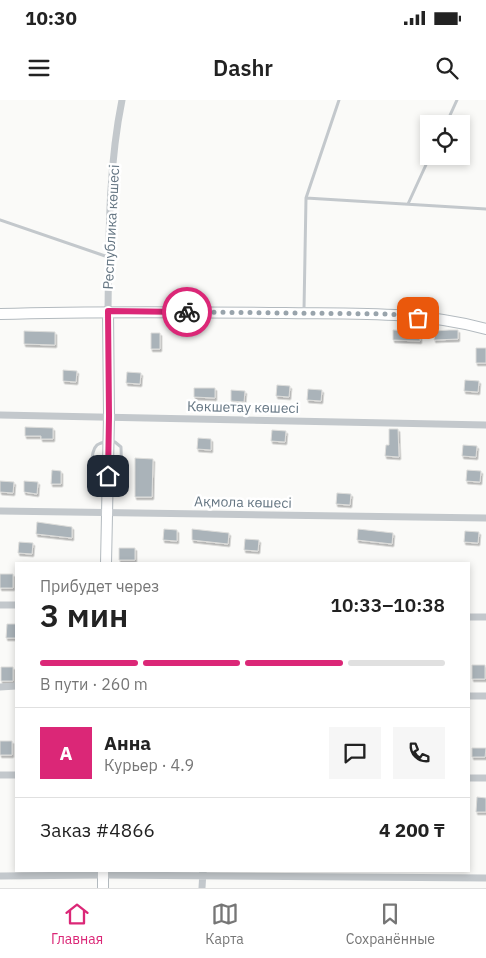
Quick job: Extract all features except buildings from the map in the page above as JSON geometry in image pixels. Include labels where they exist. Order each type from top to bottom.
[{"type":"street","name":"Республика көшесі","points":[[106,562],[109,416],[108,258],[112,185],[118,118],[122,100]]},
{"type":"street","points":[[0,314],[108,311],[391,314],[470,324],[486,329]]},
{"type":"street","name":"Көкшетау көшесі","points":[[0,414],[486,425]]},
{"type":"street","name":"Ақмола көшесі","points":[[0,511],[486,518]]},
{"type":"street","points":[[0,604],[15,605]]},
{"type":"street","points":[[470,617],[486,617]]},
{"type":"street","points":[[0,686],[15,686]]},
{"type":"street","points":[[470,696],[486,696]]},
{"type":"street","points":[[0,775],[15,775]]},
{"type":"street","points":[[470,778],[486,778]]},
{"type":"street","points":[[103,888],[104,873]]},
{"type":"street","points":[[202,888],[203,873]]},
{"type":"street","points":[[0,876],[203,873],[486,878]]},
{"type":"lane","points":[[304,313],[306,198],[339,100]]},
{"type":"lane","points":[[450,115],[457,100]]},
{"type":"lane","points":[[408,204],[426,165]]},
{"type":"lane","points":[[306,198],[486,209]]},
{"type":"lane","points":[[0,220],[108,258]]},
{"type":"lane","points":[[108,441],[95,446],[91,465],[95,488],[108,494]]},
{"type":"way so far","points":[[187,312],[391,314],[418,318]]},
{"type":"route","points":[[108,476],[108,311],[187,312]]}]
